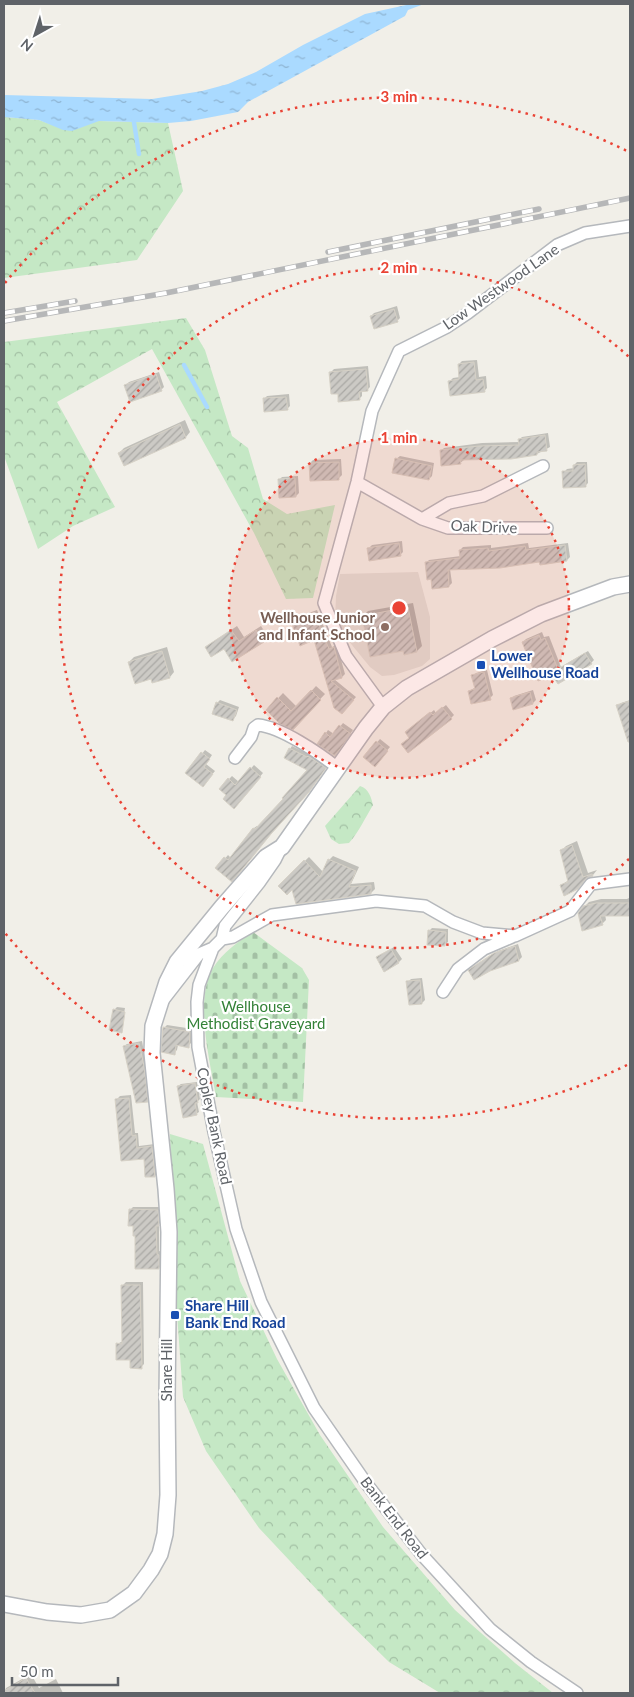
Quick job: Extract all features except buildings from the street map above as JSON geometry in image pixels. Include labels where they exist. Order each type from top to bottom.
[{"type":"street","name":"Low Westwood Lane","points":[[383,707],[346,656],[324,603],[357,482],[372,410],[398,351],[454,322],[557,245],[585,233],[630,226]]},
{"type":"street","name":"Oak Drive","points":[[422,519],[449,502],[483,496],[543,466]]},
{"type":"street","name":"Oak Drive","points":[[357,482],[422,519],[448,528],[547,528]]},
{"type":"street","points":[[161,1003],[167,982],[177,962],[222,907],[266,858],[282,847],[383,707],[407,688],[492,639],[541,614],[614,587],[630,584]]},
{"type":"street","points":[[235,758],[251,738],[254,728],[258,724],[274,729],[306,746],[338,768]]},
{"type":"street","name":"Copley Bank Road","points":[[161,1003],[199,954],[213,948],[222,939],[225,926],[259,883],[282,847]]},
{"type":"street","points":[[443,992],[458,969],[477,954],[484,949],[570,911],[591,884],[630,879]]},
{"type":"street","points":[[222,939],[234,937],[272,915],[376,901],[425,906],[453,922],[482,933],[515,936]]},
{"type":"street","name":"Copley Bank Road","points":[[213,948],[199,984],[197,1002],[198,1047],[214,1132],[236,1229],[261,1302]]},
{"type":"street","name":"Share Hill","points":[[4,1604],[47,1612],[81,1615],[110,1610],[134,1593],[160,1554],[165,1534],[168,1495],[169,1232],[152,1054],[153,1026],[161,1003]]},
{"type":"street","name":"Bank End Road","points":[[261,1302],[314,1408],[366,1483],[422,1555],[490,1629],[531,1662],[577,1693]]},
{"type":"shaded area","name":"Wellhouse Junior and Infant School","points":[[418,572],[430,617],[430,659],[422,666],[394,675],[382,676],[370,667],[343,634],[335,621],[336,596],[340,574]]},
{"type":"green space","points":[[4,117],[39,120],[50,124],[99,121],[168,123],[183,191],[137,260],[4,278]]},
{"type":"green space","points":[[186,318],[205,350],[232,436],[248,448],[263,499],[287,514],[335,505],[313,598],[286,599],[254,533],[152,349],[57,402],[115,507],[73,526],[38,549],[4,456],[4,342]]},
{"type":"green space","points":[[360,786],[368,791],[373,805],[359,830],[349,843],[339,844],[331,839],[325,826]]},
{"type":"green space","name":"Wellhouse Methodist Graveyard","points":[[253,932],[302,968],[309,980],[303,1102],[216,1097],[205,1031],[204,1013],[207,981],[221,957]]},
{"type":"green space","points":[[170,1134],[203,1144],[240,1281],[277,1359],[320,1435],[383,1527],[455,1610],[515,1663],[553,1693],[440,1693],[389,1662],[335,1609],[259,1528],[206,1451],[183,1397],[176,1300]]},
{"type":"water","points":[[411,4],[424,4],[408,10],[405,16],[248,102],[238,112],[191,121],[168,123],[99,121],[72,131],[63,130],[39,120],[4,117],[4,95],[152,99],[202,91],[228,84],[256,72],[303,45],[365,14]]},
{"type":"waterway","points":[[133,116],[139,154]]},
{"type":"waterway","points":[[184,365],[207,407]]},
{"type":"railway","points":[[4,321],[166,293],[630,198]]},
{"type":"railway","points":[[328,252],[539,209]]},
{"type":"railway","points":[[4,313],[75,301]]},
{"type":"place","name":"Wellhouse Junior and Infant School","points":[[385,627]]},
{"type":"place","name":"Lower Wellhouse Road","points":[[481,665]]},
{"type":"place","name":"Share Hill Bank End Road","points":[[175,1315]]}]
